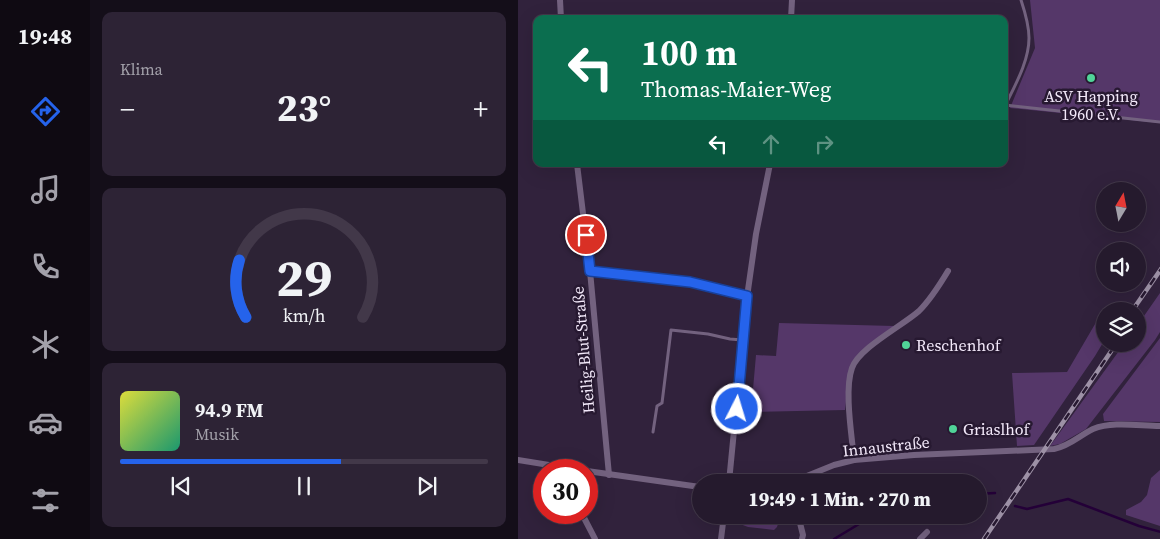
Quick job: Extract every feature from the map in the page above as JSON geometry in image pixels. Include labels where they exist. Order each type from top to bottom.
[{"type":"street","points":[[560,0],[562,15]]},
{"type":"street","points":[[791,15],[792,0]]},
{"type":"street","name":"Heilig-Blut-Straße","points":[[577,167],[590,271],[609,475]]},
{"type":"street","points":[[730,474],[747,296],[756,234],[769,167]]},
{"type":"street","points":[[590,271],[690,282],[747,296]]},
{"type":"street","points":[[854,460],[849,392],[852,367],[870,348],[918,312],[936,292],[948,271]]},
{"type":"street","name":"Innaustraße","points":[[813,474],[854,460],[914,455],[1054,449],[1067,445],[1089,432],[1105,426],[1160,426]]},
{"type":"street","points":[[518,460],[533,463]]},
{"type":"street","points":[[598,473],[692,486]]},
{"type":"street","points":[[587,524],[595,539]]},
{"type":"street","points":[[721,539],[723,524]]},
{"type":"street","points":[[800,524],[802,539]]},
{"type":"street","points":[[920,539],[927,532]]},
{"type":"lane","points":[[1008,100],[1024,65],[1029,38],[1022,0]]},
{"type":"lane","points":[[1008,106],[1160,122]]},
{"type":"lane","points":[[653,432],[657,406],[662,403],[671,330],[743,340]]},
{"type":"shaded area","name":"ASV Happing 1960 e.V.","points":[[1030,0],[1160,0],[1160,123],[1010,108],[1035,48]]},
{"type":"shaded area","points":[[1160,293],[1160,332],[1146,352],[1146,313]]},
{"type":"shaded area","points":[[1096,322],[1097,352],[1095,356],[1034,445],[1017,446],[1012,373],[1067,372]]},
{"type":"shaded area","points":[[779,323],[894,326],[850,367],[845,410],[751,412],[756,355],[776,356]]},
{"type":"shaded area","points":[[1160,338],[1160,422],[1104,421],[1103,414]]},
{"type":"shaded area","points":[[1118,352],[1146,352],[1086,429],[1060,444],[1050,446]]},
{"type":"shaded area","points":[[1160,470],[1160,526],[1126,515],[1126,510],[1141,502],[1147,495],[1151,478]]},
{"type":"shaded area","points":[[740,524],[778,524],[774,530],[748,527]]},
{"type":"waterway","points":[[987,493],[995,493]]},
{"type":"waterway","points":[[1015,506],[1027,509],[1068,499],[1139,526],[1161,532]]},
{"type":"waterway","points":[[834,539],[859,524]]},
{"type":"railway","points":[[1138,302],[1161,269]]},
{"type":"railway","points":[[984,539],[1111,352]]},
{"type":"place","name":"ASV Happing 1960 e.V.","points":[[1091,78]]},
{"type":"place","name":"Reschenhof","points":[[906,345]]},
{"type":"place","name":"Griaslhof","points":[[953,429]]},
{"type":"route","points":[[586,235],[590,271],[690,282],[747,296],[737,409]]}]
